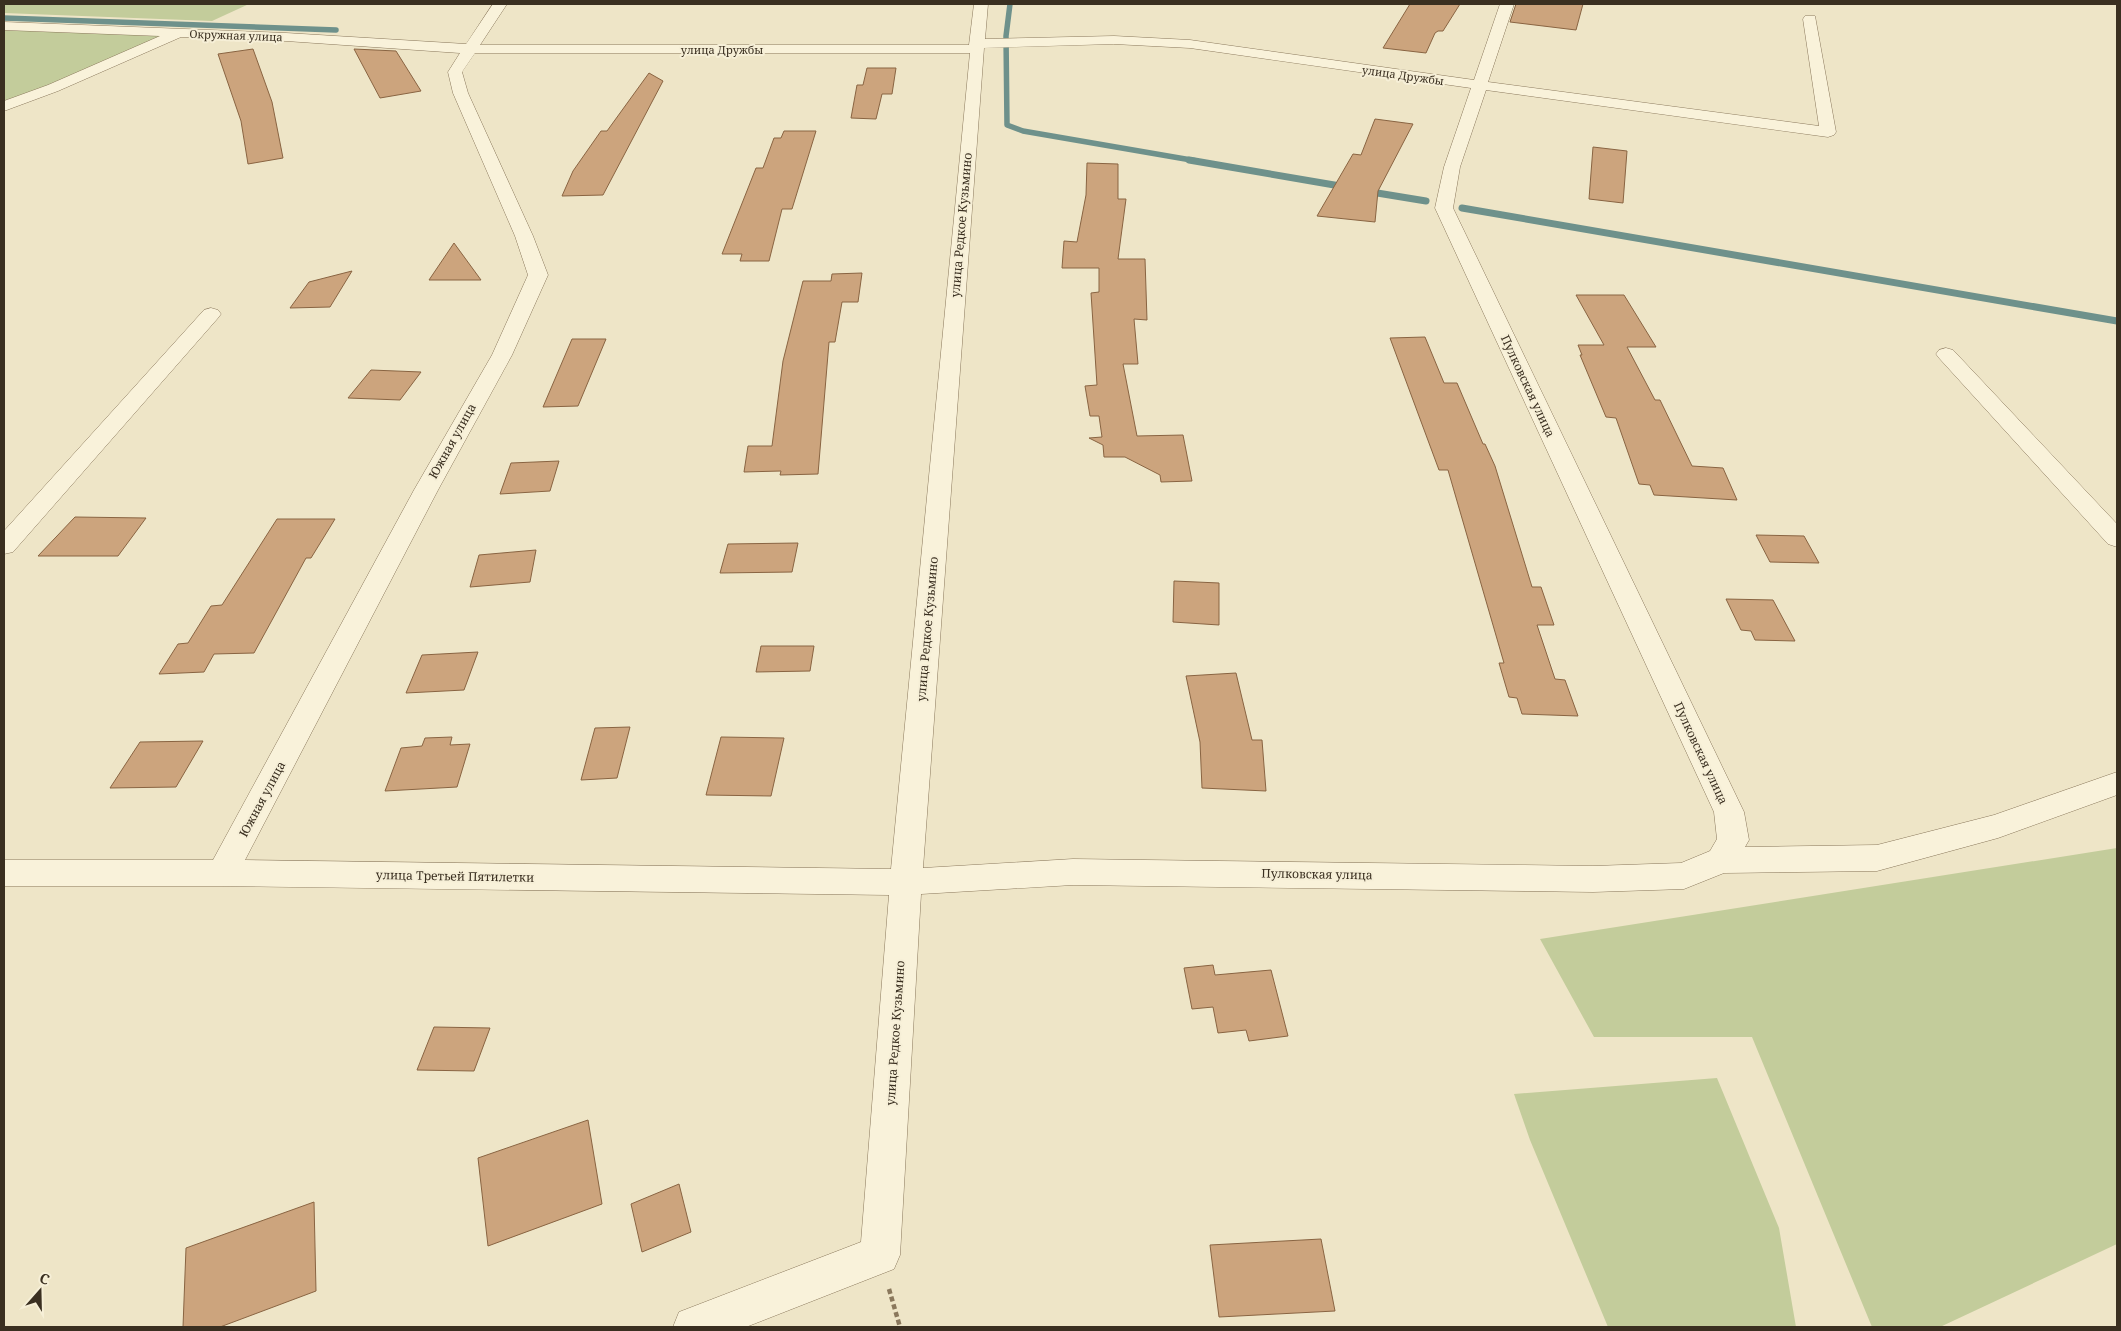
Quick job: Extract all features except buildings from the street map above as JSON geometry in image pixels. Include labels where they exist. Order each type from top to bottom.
[{"type":"street","name":"Южная улица","points":[[222,873],[426,490],[502,355],[538,275],[526,238],[489,163],[457,90],[455,72],[500,4]]},
{"type":"street","name":"улица Редкое Кузьмино","points":[[694,1327],[880,1255],[906,882],[981,4]]},
{"type":"street","name":"Пулковская улица","points":[[906,882],[1073,872],[1638,878],[1684,876],[1721,860],[1733,840],[1729,812],[1444,208],[1452,167],[1478,85],[1507,4]]},
{"type":"street","name":"улица Дружбы","points":[[469,49],[976,46],[1114,40],[1190,44],[1828,132],[1810,19]]},
{"type":"street","name":"Окружная улица","points":[[4,26],[286,37],[469,49]]},
{"type":"street","points":[[4,106],[53,88],[181,33]]},
{"type":"street","points":[[4,546],[211,314]]},
{"type":"street","points":[[1946,354],[2117,539]]},
{"type":"street","points":[[1721,860],[1877,858],[1998,826],[2117,783]]},
{"type":"street","name":"улица Третьей Пятилетки","points":[[4,873],[222,873],[906,882]]},
{"type":"green space","points":[[4,4],[249,4],[212,21],[4,13]]},
{"type":"green space","points":[[4,28],[146,33],[159,35],[160,37],[31,95],[4,103]]},
{"type":"green space","points":[[2117,848],[2117,1244],[1940,1327],[1872,1327],[1752,1037],[1594,1037],[1540,939]]},
{"type":"green space","points":[[1717,1078],[1779,1228],[1796,1327],[1608,1327],[1530,1140],[1514,1094]]},
{"type":"waterway","points":[[1010,4],[1006,36],[1007,125],[1023,131],[1197,161]]},
{"type":"waterway","points":[[4,18],[336,30]]},
{"type":"waterway","points":[[1189,160],[1346,187]]},
{"type":"waterway","points":[[1365,191],[1426,201]]},
{"type":"waterway","points":[[1462,208],[2117,321]]}]
